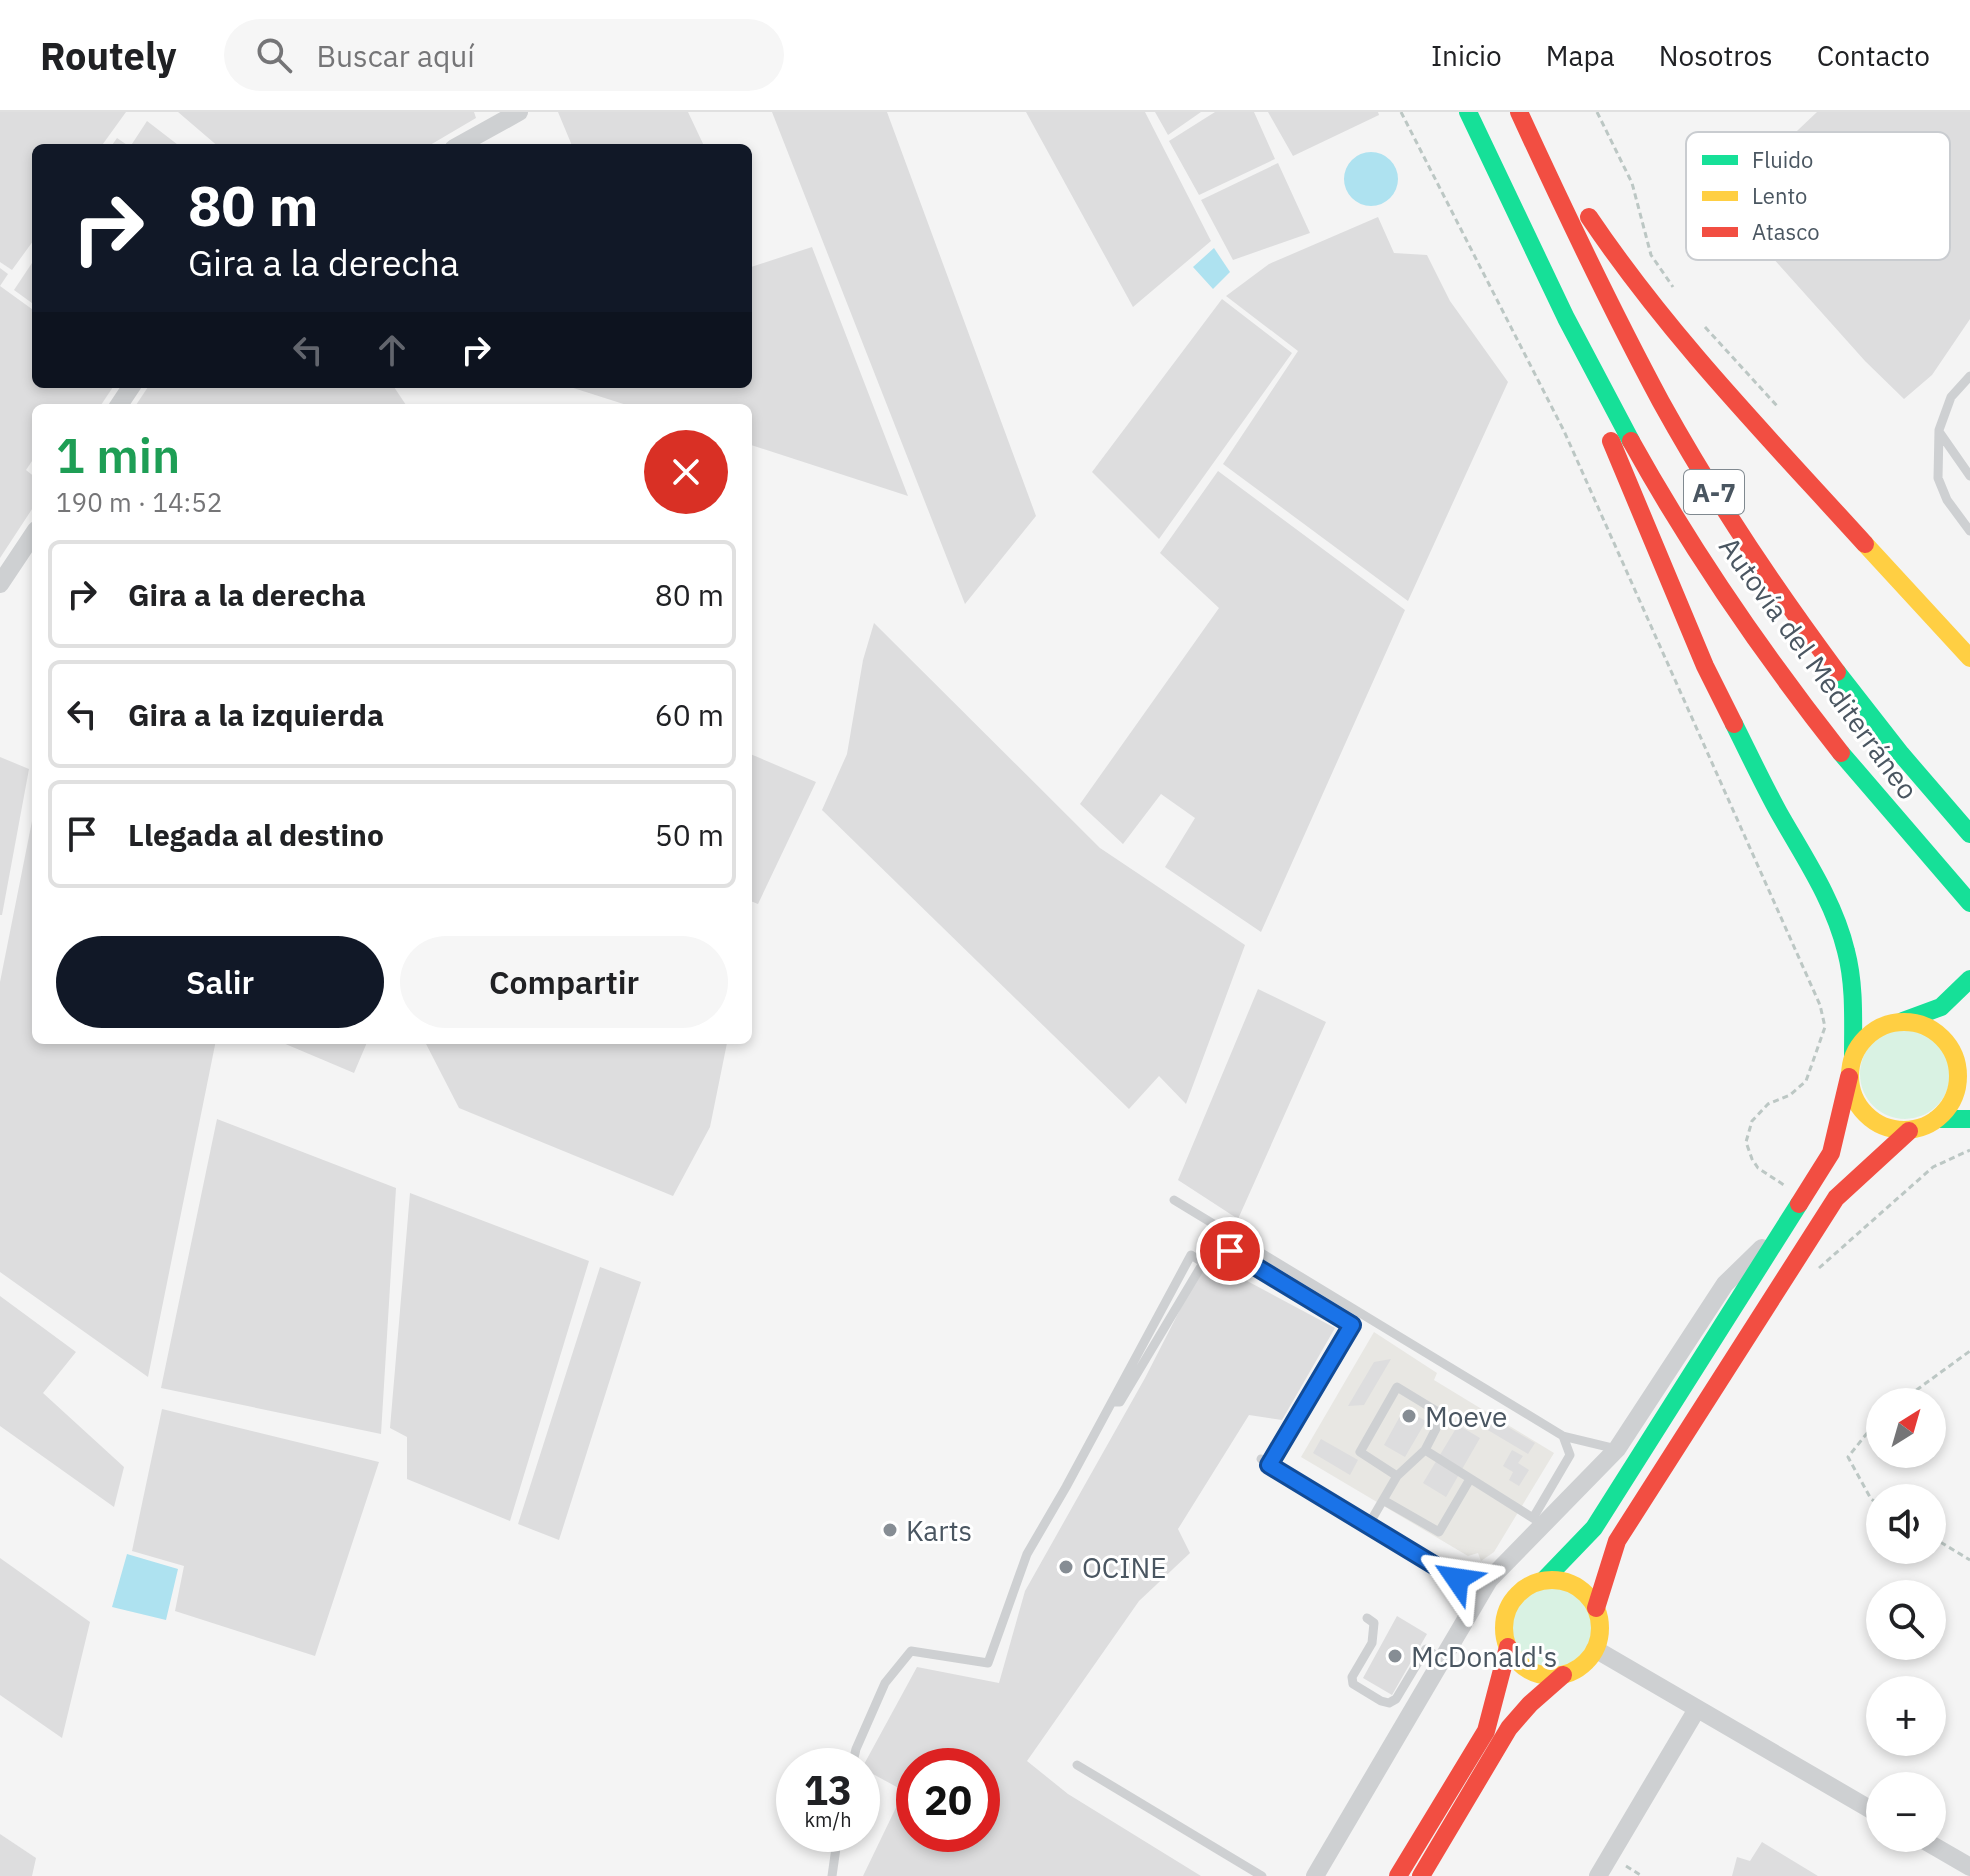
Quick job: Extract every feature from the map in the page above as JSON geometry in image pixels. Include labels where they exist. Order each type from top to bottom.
[{"type":"main road","name":"Autovía del Mediterráneo","points":[[1468,112],[1528,241],[1675,517],[1735,609],[1833,742],[1903,828],[1970,903]]},
{"type":"main road","name":"Autovía del Mediterráneo","points":[[1519,112],[1642,363],[1715,493],[1773,583],[1860,702],[1970,834]]},
{"type":"main road","points":[[1529,112],[1583,208],[1620,264],[1691,354],[1970,658]]},
{"type":"main road","points":[[1528,241],[1705,666],[1838,923],[1852,986],[1853,1056],[1831,1153],[1594,1528],[1544,1580]]},
{"type":"main road","points":[[1849,1077],[1852,1094],[1861,1110],[1883,1126],[1909,1131],[1937,1119],[1948,1108],[1959,1079],[1944,1026],[1960,991]]},
{"type":"main road","points":[[1853,1056],[1871,1032],[1884,1025],[1929,1015],[1960,991]]},
{"type":"main road","points":[[1899,1021],[1915,1022],[1930,1028],[1952,1050]]},
{"type":"main road","points":[[1937,1119],[1970,1119]]},
{"type":"main road","points":[[1596,1608],[1617,1541],[1836,1198],[1909,1131]]},
{"type":"main road","points":[[1421,1876],[1509,1728],[1530,1704],[1563,1675],[1577,1669],[1595,1649],[1600,1635],[1600,1621],[1587,1595],[1575,1585],[1560,1580],[1544,1580],[1518,1593],[1505,1618],[1504,1633],[1517,1661],[1531,1671],[1563,1675]]},
{"type":"main road","points":[[1398,1876],[1486,1731],[1508,1647]]},
{"type":"street","points":[[461,144],[519,112]]},
{"type":"street","points":[[0,584],[32,536]]},
{"type":"street","points":[[1315,1876],[1489,1580],[1538,1521],[1617,1449],[1725,1284],[1784,1227]]},
{"type":"street","points":[[1595,1649],[1866,1807]]},
{"type":"street","points":[[1598,1876],[1697,1709]]},
{"type":"street","points":[[1944,1852],[1970,1867]]},
{"type":"lane","points":[[1970,376],[1951,397],[1939,430],[1938,478],[1947,500],[1970,531]]},
{"type":"lane","points":[[1939,430],[1970,476]]},
{"type":"lane","points":[[1174,1200],[1563,1436],[1617,1449]]},
{"type":"lane","points":[[1112,1402],[1120,1402],[1212,1248],[1230,1251],[1352,1325],[1265,1462],[1481,1594]]},
{"type":"lane","points":[[856,1748],[885,1683],[911,1651],[988,1663],[1027,1554],[1191,1255],[1199,1260]]},
{"type":"lane","points":[[1369,1524],[1397,1476],[1425,1450],[1443,1415],[1397,1387],[1360,1452],[1397,1476]]},
{"type":"lane","points":[[1425,1450],[1538,1521],[1570,1455],[1563,1436]]},
{"type":"lane","points":[[1383,1500],[1439,1532],[1470,1479]]},
{"type":"lane","points":[[1367,1618],[1374,1623],[1372,1643],[1352,1677],[1353,1684],[1381,1701],[1389,1703],[1396,1699],[1426,1649],[1443,1660]]},
{"type":"lane","points":[[1077,1765],[1262,1876]]},
{"type":"lane","points":[[832,1876],[835,1852]]},
{"type":"path","points":[[1401,112],[1564,431],[1820,1005],[1825,1027],[1806,1081],[1790,1095],[1768,1104],[1752,1121],[1746,1142],[1758,1168],[1802,1196]]},
{"type":"path","points":[[1597,112],[1632,183],[1651,255],[1677,293]]},
{"type":"path","points":[[1696,318],[1782,412]]},
{"type":"path","points":[[1810,1276],[1933,1167],[1970,1150]]},
{"type":"path","points":[[1919,1388],[1970,1351]]},
{"type":"path","points":[[1866,1434],[1848,1457],[1866,1490]]},
{"type":"path","points":[[1946,1545],[1970,1560]]},
{"type":"shaded area","name":"Moeve","points":[[1374,1332],[1437,1373],[1434,1380],[1554,1453],[1494,1552],[1481,1561],[1478,1553],[1468,1556],[1301,1457]]},
{"type":"green space","points":[[1905,1029],[1922,1033],[1937,1042],[1946,1057],[1950,1074],[1946,1091],[1937,1106],[1922,1115],[1905,1119],[1888,1115],[1873,1106],[1864,1091],[1860,1074],[1864,1057],[1873,1042],[1888,1033]]},
{"type":"green space","points":[[1552,1587],[1567,1590],[1580,1599],[1589,1612],[1592,1627],[1589,1642],[1580,1655],[1567,1664],[1552,1667],[1537,1664],[1524,1655],[1515,1642],[1512,1627],[1515,1612],[1524,1599],[1537,1590]]},
{"type":"water","points":[[1371,152],[1390,160],[1398,179],[1390,198],[1371,206],[1352,198],[1344,179],[1352,160]]},
{"type":"water","points":[[1214,248],[1230,272],[1213,289],[1193,267]]},
{"type":"water","points":[[127,1554],[178,1569],[166,1620],[112,1607]]},
{"type":"building","points":[[0,112],[126,112],[103,144],[32,144],[32,242],[12,270],[0,262]]},
{"type":"building","points":[[178,112],[474,112],[476,118],[432,144],[215,144]]},
{"type":"building","points":[[558,112],[688,112],[703,144],[571,144]]},
{"type":"building","points":[[772,112],[887,112],[1036,516],[965,604]]},
{"type":"building","points":[[1026,112],[1145,112],[1211,241],[1133,307]]},
{"type":"building","points":[[1155,112],[1201,112],[1168,135]]},
{"type":"building","points":[[1215,112],[1254,112],[1275,159],[1199,195],[1169,141]]},
{"type":"building","points":[[1268,112],[1378,112],[1379,115],[1293,156]]},
{"type":"building","points":[[1817,112],[1970,112],[1970,319],[1932,375],[1904,399],[1865,361],[1775,260],[1950,260],[1950,132],[1796,132]]},
{"type":"building","points":[[147,121],[177,144],[132,144]]},
{"type":"building","points":[[1278,163],[1310,233],[1233,260],[1201,200]]},
{"type":"building","points":[[1378,217],[1394,253],[1427,255],[1450,301],[1508,382],[1408,601],[1223,464],[1298,351],[1226,296],[1269,264]]},
{"type":"building","points":[[812,247],[908,496],[752,445],[752,404],[623,404],[573,388],[752,388],[752,267]]},
{"type":"building","points":[[32,263],[32,303],[14,290]]},
{"type":"building","points":[[0,268],[8,274],[0,286]]},
{"type":"building","points":[[0,286],[32,309],[32,388],[112,388],[102,404],[32,404],[32,461],[26,470],[32,475],[32,509],[0,558]]},
{"type":"building","points":[[1222,299],[1292,353],[1159,539],[1092,472]]},
{"type":"building","points":[[147,388],[395,388],[405,404],[137,404]]},
{"type":"building","points":[[1218,471],[1405,610],[1261,932],[1165,867],[1195,818],[1161,794],[1123,844],[1080,804],[1219,608],[1160,553]]},
{"type":"building","points":[[874,623],[1100,848],[1245,945],[1186,1104],[1159,1076],[1129,1109],[822,810],[847,754],[863,660]]},
{"type":"building","points":[[752,755],[816,782],[758,904],[752,902]]},
{"type":"building","points":[[0,757],[29,769],[2,915],[0,915]]},
{"type":"building","points":[[32,821],[32,1044],[215,1044],[148,1377],[0,1272],[0,982]]},
{"type":"building","points":[[1258,989],[1326,1022],[1238,1219],[1178,1180]]},
{"type":"building","points":[[285,1044],[366,1044],[354,1073]]},
{"type":"building","points":[[426,1044],[727,1044],[710,1127],[673,1196],[459,1108]]},
{"type":"building","points":[[217,1119],[396,1188],[381,1434],[161,1388]]},
{"type":"building","points":[[410,1193],[589,1261],[510,1521],[407,1479],[407,1437],[390,1428]]},
{"type":"building","points":[[1206,1259],[1335,1328],[1282,1420],[1249,1415],[1178,1529],[1190,1553],[1139,1601],[1027,1761],[1068,1794],[1201,1876],[863,1876],[875,1852],[880,1852],[880,1841],[896,1808],[896,1852],[1000,1852],[1000,1748],[896,1748],[896,1787],[880,1778],[880,1748],[873,1748],[917,1667],[999,1683],[1025,1591],[1145,1378]]},
{"type":"building","points":[[600,1267],[641,1282],[559,1540],[518,1524]]},
{"type":"building","points":[[0,1296],[76,1352],[43,1393],[124,1467],[114,1507],[0,1426]]},
{"type":"building","points":[[1391,1359],[1364,1405],[1348,1406],[1374,1362]]},
{"type":"building","points":[[162,1409],[379,1462],[315,1656],[175,1611],[184,1566],[132,1551]]},
{"type":"building","points":[[1404,1409],[1426,1421],[1405,1457],[1384,1445]]},
{"type":"building","points":[[1483,1412],[1535,1443],[1528,1454],[1476,1423]]},
{"type":"building","points":[[1458,1425],[1480,1438],[1446,1497],[1423,1483]]},
{"type":"building","points":[[1321,1439],[1358,1460],[1350,1475],[1313,1453]]},
{"type":"building","points":[[1512,1450],[1523,1456],[1518,1463],[1529,1470],[1519,1486],[1509,1480],[1513,1472],[1503,1466]]},
{"type":"building","points":[[0,1558],[90,1622],[62,1738],[0,1695]]},
{"type":"building","name":"McDonald's","points":[[1397,1616],[1427,1634],[1392,1695],[1363,1678]]},
{"type":"building","points":[[0,1834],[36,1858],[32,1876],[0,1876]]},
{"type":"building","points":[[1762,1842],[1818,1876],[1732,1876],[1737,1857],[1750,1861]]},
{"type":"traffic: fast","points":[[1468,112],[1566,318],[1631,441]]},
{"type":"traffic: fast","points":[[1837,672],[1901,754],[1970,834]]},
{"type":"traffic: fast","points":[[1734,724],[1817,880],[1841,933],[1851,977],[1853,1056]]},
{"type":"traffic: fast","points":[[1841,753],[1970,903]]},
{"type":"traffic: fast","points":[[1903,1021],[1941,1007],[1970,979]]},
{"type":"traffic: fast","points":[[1937,1119],[1970,1119]]},
{"type":"traffic: fast","points":[[1544,1580],[1594,1528],[1799,1204]]},
{"type":"traffic: slow","points":[[1865,544],[1970,658]]},
{"type":"traffic: slow","points":[[1904,1022],[1925,1026],[1942,1038],[1954,1055],[1958,1076],[1954,1097],[1942,1114],[1925,1126],[1904,1130],[1883,1126],[1866,1114],[1854,1097],[1850,1076],[1854,1055],[1866,1038],[1883,1026],[1904,1022]]},
{"type":"traffic: slow","points":[[1552,1580],[1570,1584],[1586,1594],[1596,1610],[1600,1628],[1596,1646],[1586,1662],[1570,1672],[1552,1676],[1534,1672],[1518,1662],[1508,1646],[1504,1628],[1508,1610],[1518,1594],[1534,1584],[1552,1580]]},
{"type":"traffic: jam","points":[[1519,112],[1570,222],[1681,437],[1744,540],[1837,672]]},
{"type":"traffic: jam","points":[[1589,217],[1686,345],[1865,544]]},
{"type":"traffic: jam","points":[[1611,441],[1705,666],[1734,724]]},
{"type":"traffic: jam","points":[[1631,441],[1730,601],[1841,753]]},
{"type":"traffic: jam","points":[[1799,1204],[1831,1153],[1849,1077]]},
{"type":"traffic: jam","points":[[1596,1608],[1617,1541],[1836,1198],[1909,1131]]},
{"type":"traffic: jam","points":[[1398,1876],[1486,1731],[1508,1647]]},
{"type":"traffic: jam","points":[[1421,1876],[1509,1728],[1530,1704],[1563,1675]]},
{"type":"place","name":"Moeve","points":[[1409,1416]]},
{"type":"place","name":"Karts","points":[[890,1530]]},
{"type":"place","name":"OCINE","points":[[1066,1567]]},
{"type":"place","name":"McDonald's","points":[[1395,1656]]},
{"type":"route","points":[[1230,1251],[1352,1325],[1269,1465],[1457,1579]]}]
